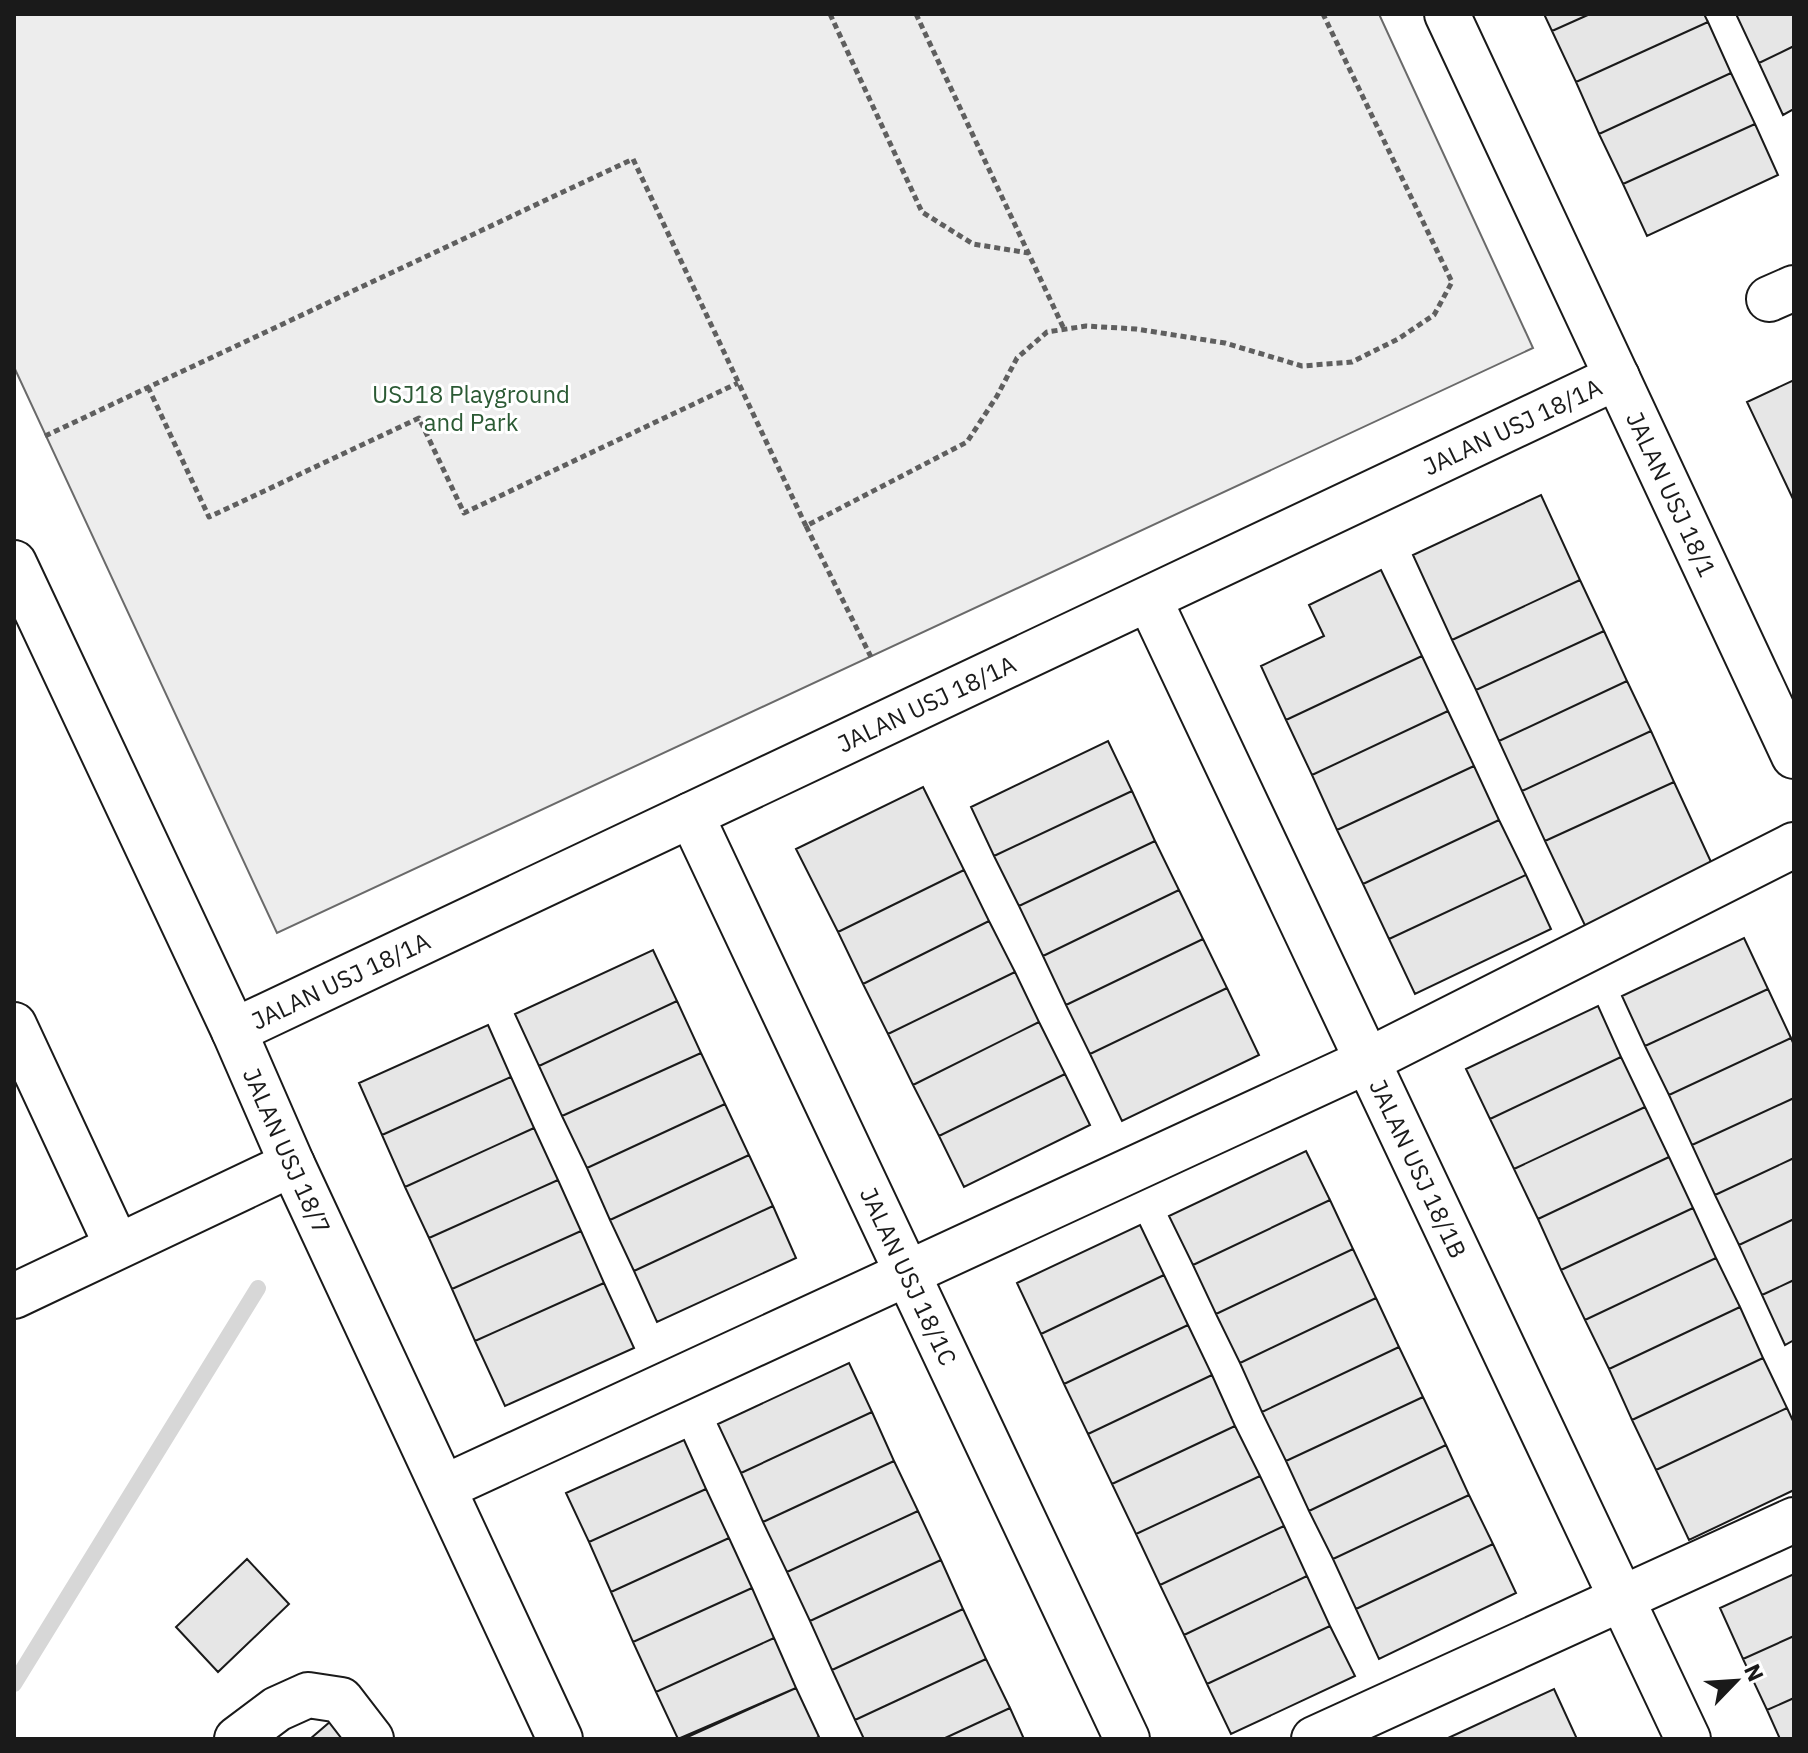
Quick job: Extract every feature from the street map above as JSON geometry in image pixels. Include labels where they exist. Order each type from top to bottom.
[{"type":"street","name":"JALAN USJ 18/1","points":[[1447,14],[1794,756]]},
{"type":"street","name":"JALAN USJ 18/1A","points":[[234,1031],[1617,377]]},
{"type":"street","name":"JALAN USJ 18/7","points":[[19,588],[234,1031],[292,1164],[560,1739]]},
{"type":"street","name":"JALAN USJ 18/1B","points":[[1149,599],[1688,1739]]},
{"type":"street","name":"JALAN USJ 18/1C","points":[[691,815],[1127,1739]]},
{"type":"street","points":[[445,1487],[1367,1061],[1794,845]]},
{"type":"street","points":[[15,1029],[117,1246]]},
{"type":"street","points":[[14,1296],[292,1164]]},
{"type":"street","points":[[1314,1739],[1794,1520]]},
{"type":"street","points":[[237,1739],[277,1709],[308,1695],[341,1700],[371,1739]]},
{"type":"path","points":[[830,14],[922,212],[973,244],[1029,253]]},
{"type":"path","points":[[916,14],[1064,329]]},
{"type":"path","points":[[806,526],[967,442],[1017,358],[1047,332],[1086,326],[1151,331],[1225,343],[1302,366],[1352,362],[1398,339],[1434,315],[1452,282],[1323,14]]},
{"type":"path","points":[[45,436],[633,159],[871,657]]},
{"type":"path","points":[[148,387],[209,517],[419,418],[464,513],[738,383]]},
{"type":"shaded area","name":"USJ18 Playground and Park","points":[[14,14],[1379,14],[1533,348],[277,933],[14,367]]},
{"type":"building","points":[[1544,14],[1590,14],[1552,31]]},
{"type":"building","points":[[1590,14],[1704,14],[1708,22],[1576,82],[1552,31]]},
{"type":"building","points":[[1736,14],[1794,14],[1794,46],[1759,63]]},
{"type":"building","points":[[1708,22],[1731,73],[1599,134],[1576,82]]},
{"type":"building","points":[[1794,46],[1794,109],[1783,115],[1759,63]]},
{"type":"building","points":[[1731,73],[1755,124],[1623,184],[1599,134]]},
{"type":"building","points":[[1755,124],[1778,175],[1647,236],[1623,184]]},
{"type":"building","points":[[1794,380],[1794,501],[1747,402]]},
{"type":"building","points":[[1541,495],[1580,580],[1452,640],[1413,555]]},
{"type":"building","points":[[1381,570],[1422,656],[1286,720],[1261,666],[1324,636],[1309,605]]},
{"type":"building","points":[[1580,580],[1604,631],[1476,690],[1452,640]]},
{"type":"building","points":[[1604,631],[1627,681],[1499,741],[1476,690]]},
{"type":"building","points":[[1422,656],[1448,711],[1312,775],[1286,720]]},
{"type":"building","points":[[1627,681],[1651,731],[1522,791],[1499,741]]},
{"type":"building","points":[[1448,711],[1474,766],[1337,830],[1312,775]]},
{"type":"building","points":[[1651,731],[1674,782],[1545,841],[1522,791]]},
{"type":"building","points":[[1108,741],[1132,791],[994,856],[971,807]]},
{"type":"building","points":[[1474,766],[1499,820],[1363,884],[1337,830]]},
{"type":"building","points":[[1674,782],[1718,877],[1590,936],[1545,841]]},
{"type":"building","points":[[923,787],[964,870],[838,932],[796,849]]},
{"type":"building","points":[[1132,791],[1155,841],[1019,906],[994,856]]},
{"type":"building","points":[[1499,820],[1526,875],[1389,939],[1363,884]]},
{"type":"building","points":[[1155,841],[1179,890],[1043,956],[1019,906]]},
{"type":"building","points":[[964,870],[989,921],[863,984],[838,932]]},
{"type":"building","points":[[1526,875],[1551,929],[1415,994],[1389,939]]},
{"type":"building","points":[[1179,890],[1203,939],[1066,1005],[1043,956]]},
{"type":"building","points":[[989,921],[1015,972],[888,1034],[863,984]]},
{"type":"building","points":[[1744,938],[1768,989],[1645,1046],[1622,996]]},
{"type":"building","points":[[1203,939],[1227,988],[1090,1054],[1066,1005]]},
{"type":"building","points":[[653,950],[677,1001],[539,1066],[515,1014]]},
{"type":"building","points":[[1015,972],[1039,1022],[913,1085],[888,1034]]},
{"type":"building","points":[[1227,988],[1259,1055],[1122,1121],[1090,1054]]},
{"type":"building","points":[[1768,989],[1791,1038],[1669,1095],[1645,1046]]},
{"type":"building","points":[[677,1001],[701,1053],[562,1116],[539,1066]]},
{"type":"building","points":[[1598,1006],[1621,1057],[1490,1119],[1466,1069]]},
{"type":"building","points":[[1039,1022],[1065,1074],[939,1136],[913,1085]]},
{"type":"building","points":[[488,1025],[511,1077],[382,1135],[359,1083]]},
{"type":"building","points":[[1791,1038],[1794,1045],[1794,1098],[1692,1145],[1669,1095]]},
{"type":"building","points":[[701,1053],[725,1104],[587,1168],[562,1116]]},
{"type":"building","points":[[1621,1057],[1645,1107],[1514,1169],[1490,1119]]},
{"type":"building","points":[[1065,1074],[1090,1125],[964,1187],[939,1136]]},
{"type":"building","points":[[511,1077],[534,1128],[405,1187],[382,1135]]},
{"type":"building","points":[[1794,1098],[1794,1158],[1715,1195],[1692,1145]]},
{"type":"building","points":[[725,1104],[749,1155],[610,1220],[587,1168]]},
{"type":"building","points":[[1645,1107],[1669,1157],[1538,1219],[1514,1169]]},
{"type":"building","points":[[534,1128],[558,1180],[429,1238],[405,1187]]},
{"type":"building","points":[[1306,1151],[1330,1200],[1193,1265],[1169,1216]]},
{"type":"building","points":[[749,1155],[773,1206],[634,1271],[610,1220]]},
{"type":"building","points":[[1669,1157],[1693,1208],[1561,1270],[1538,1219]]},
{"type":"building","points":[[1794,1158],[1794,1219],[1739,1245],[1715,1195]]},
{"type":"building","points":[[558,1180],[581,1231],[452,1289],[429,1238]]},
{"type":"building","points":[[1330,1200],[1353,1249],[1216,1314],[1193,1265]]},
{"type":"building","points":[[773,1206],[796,1258],[657,1322],[634,1271]]},
{"type":"building","points":[[1693,1208],[1716,1258],[1585,1320],[1561,1270]]},
{"type":"building","points":[[1794,1219],[1794,1280],[1762,1295],[1739,1245]]},
{"type":"building","points":[[1140,1225],[1164,1275],[1041,1334],[1017,1283]]},
{"type":"building","points":[[581,1231],[604,1283],[475,1341],[452,1289]]},
{"type":"building","points":[[1353,1249],[1376,1298],[1240,1363],[1216,1314]]},
{"type":"building","points":[[1716,1258],[1740,1307],[1609,1369],[1585,1320]]},
{"type":"building","points":[[1164,1275],[1188,1325],[1064,1384],[1041,1334]]},
{"type":"building","points":[[1794,1280],[1794,1340],[1785,1345],[1762,1295]]},
{"type":"building","points":[[604,1283],[634,1348],[505,1406],[475,1341]]},
{"type":"building","points":[[1376,1298],[1399,1347],[1262,1412],[1240,1363]]},
{"type":"building","points":[[1740,1307],[1763,1358],[1632,1420],[1609,1369]]},
{"type":"building","points":[[1188,1325],[1212,1375],[1088,1434],[1064,1384]]},
{"type":"building","points":[[1399,1347],[1423,1397],[1286,1461],[1262,1412]]},
{"type":"building","points":[[1763,1358],[1787,1408],[1656,1470],[1632,1420]]},
{"type":"building","points":[[849,1363],[872,1412],[741,1473],[718,1424]]},
{"type":"building","points":[[1212,1375],[1235,1426],[1112,1484],[1088,1434]]},
{"type":"building","points":[[1423,1397],[1446,1445],[1309,1511],[1286,1461]]},
{"type":"building","points":[[1787,1408],[1794,1423],[1794,1490],[1689,1540],[1656,1470]]},
{"type":"building","points":[[872,1412],[894,1461],[763,1522],[741,1473]]},
{"type":"building","points":[[1235,1426],[1260,1476],[1136,1534],[1112,1484]]},
{"type":"building","points":[[684,1440],[706,1489],[589,1542],[566,1493]]},
{"type":"building","points":[[1446,1445],[1469,1495],[1333,1559],[1309,1511]]},
{"type":"building","points":[[894,1461],[918,1511],[787,1572],[763,1522]]},
{"type":"building","points":[[1260,1476],[1284,1526],[1160,1585],[1136,1534]]},
{"type":"building","points":[[706,1489],[729,1538],[611,1592],[589,1542]]},
{"type":"building","points":[[1469,1495],[1493,1544],[1356,1609],[1333,1559]]},
{"type":"building","points":[[918,1511],[941,1560],[810,1621],[787,1572]]},
{"type":"building","points":[[1284,1526],[1307,1576],[1184,1635],[1160,1585]]},
{"type":"building","points":[[729,1538],[752,1588],[633,1642],[611,1592]]},
{"type":"building","points":[[1493,1544],[1516,1593],[1379,1659],[1356,1609]]},
{"type":"building","points":[[247,1559],[289,1604],[218,1672],[176,1627]]},
{"type":"building","points":[[941,1560],[963,1609],[832,1670],[810,1621]]},
{"type":"building","points":[[1794,1574],[1794,1636],[1743,1659],[1720,1608]]},
{"type":"building","points":[[1307,1576],[1330,1626],[1207,1684],[1184,1635]]},
{"type":"building","points":[[752,1588],[774,1638],[656,1692],[633,1642]]},
{"type":"building","points":[[963,1609],[986,1659],[855,1720],[832,1670]]},
{"type":"building","points":[[1330,1626],[1355,1676],[1231,1734],[1207,1684]]},
{"type":"building","points":[[1794,1636],[1794,1698],[1767,1710],[1743,1659]]},
{"type":"building","points":[[774,1638],[796,1688],[678,1739],[656,1692]]},
{"type":"building","points":[[986,1659],[1010,1708],[943,1739],[864,1739],[855,1720]]},
{"type":"building","points":[[796,1688],[819,1737],[683,1739]]},
{"type":"building","points":[[1554,1689],[1577,1739],[1446,1739]]},
{"type":"building","points":[[1794,1698],[1794,1739],[1780,1739],[1767,1710]]},
{"type":"building","points":[[1010,1708],[1024,1739],[943,1739]]},
{"type":"building","points":[[331,1721],[346,1739],[310,1739]]},
{"type":"waterway","points":[[14,1684],[258,1288]]}]
